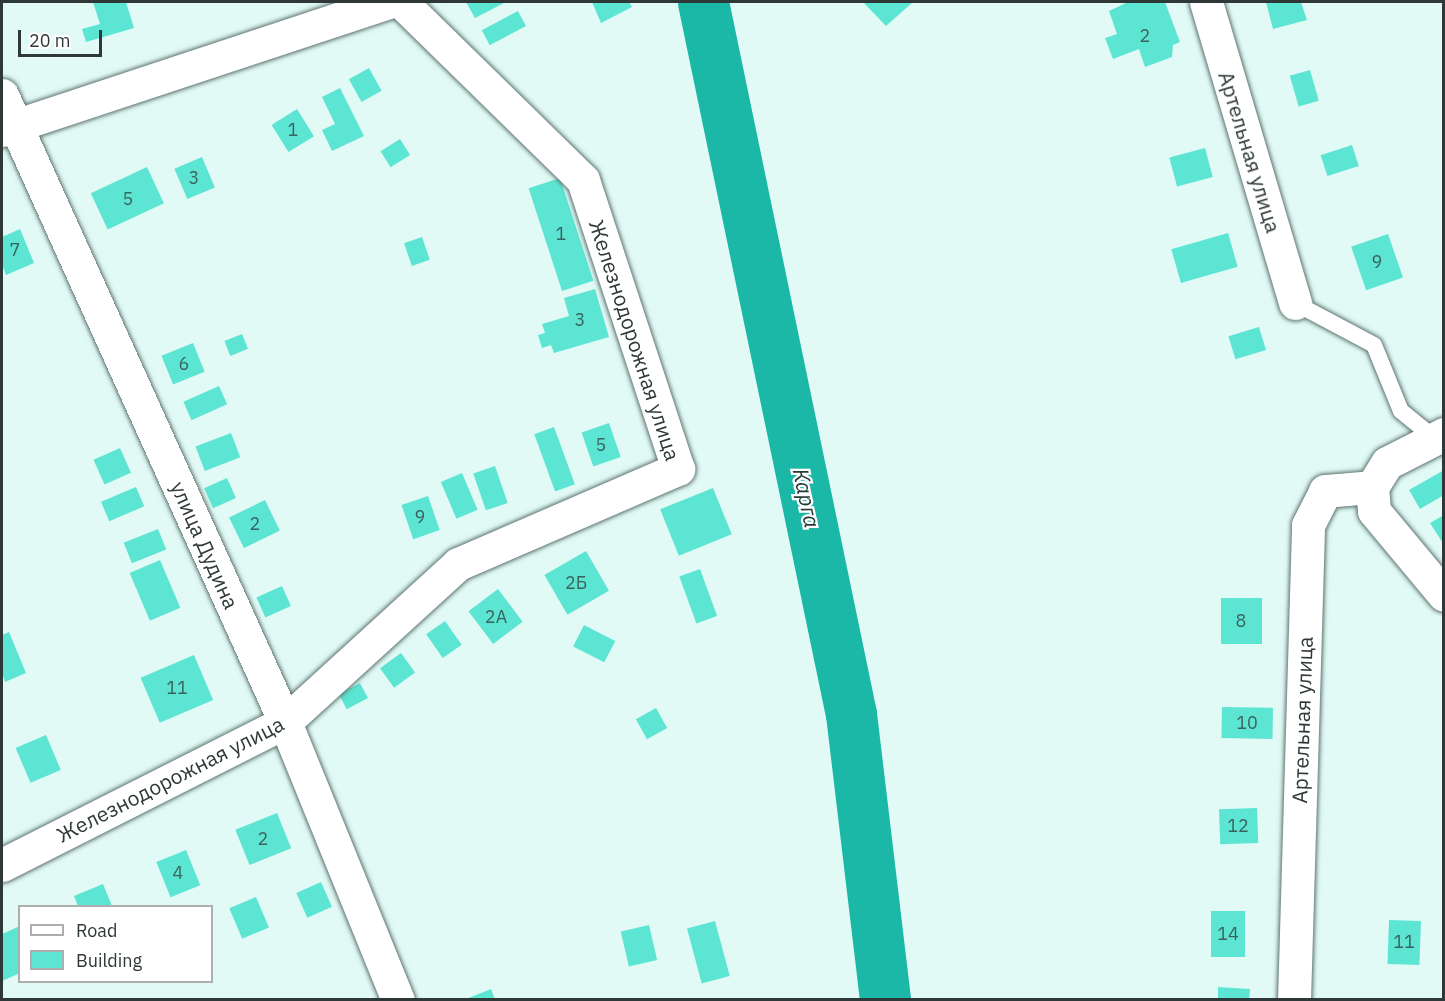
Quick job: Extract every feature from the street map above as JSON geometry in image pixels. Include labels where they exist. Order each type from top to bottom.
[{"type":"street","points":[[8,128],[390,2]]},
{"type":"street","name":"Железнодорожная улица","points":[[2,865],[285,722],[458,564],[678,469],[583,180],[401,2]]},
{"type":"street","name":"Артельная улица","points":[[1206,2],[1295,303]]},
{"type":"street","name":"улица Дудина","points":[[2,95],[8,128],[285,722],[398,999]]},
{"type":"street","points":[[1438,435],[1387,463],[1372,487],[1374,510],[1443,595]]},
{"type":"street","name":"Артельная улица","points":[[1294,999],[1308,525],[1325,491],[1372,487]]},
{"type":"lane","points":[[1295,303],[1374,345],[1401,411],[1438,435]]},
{"type":"building","points":[[93,2],[126,2],[134,28],[86,42],[82,29],[100,24]]},
{"type":"building","points":[[466,2],[506,2],[475,18]]},
{"type":"building","points":[[592,2],[629,2],[632,7],[601,23]]},
{"type":"building","points":[[863,2],[913,2],[886,26]]},
{"type":"building","points":[[1128,2],[1165,2],[1180,42],[1173,45],[1172,57],[1145,67],[1139,49],[1113,59],[1105,38],[1117,34],[1109,11]]},
{"type":"building","points":[[1266,2],[1301,2],[1307,20],[1273,29]]},
{"type":"building","points":[[518,11],[526,26],[490,45],[482,30]]},
{"type":"building","points":[[369,68],[382,91],[361,102],[349,79]]},
{"type":"building","points":[[1310,70],[1319,101],[1299,107],[1290,76]]},
{"type":"building","points":[[340,88],[364,136],[332,151],[322,130],[335,124],[322,97]]},
{"type":"building","points":[[297,109],[314,136],[289,152],[272,125]]},
{"type":"building","points":[[400,139],[410,155],[391,167],[380,151]]},
{"type":"building","points":[[1352,145],[1359,166],[1327,176],[1321,155]]},
{"type":"building","points":[[1205,148],[1213,177],[1177,187],[1169,158]]},
{"type":"building","points":[[202,157],[215,187],[187,199],[174,169]]},
{"type":"building","points":[[147,167],[164,203],[108,229],[91,193]]},
{"type":"building","points":[[560,178],[593,281],[562,291],[529,188]]},
{"type":"building","points":[[20,229],[34,263],[6,275],[2,264],[2,237]]},
{"type":"building","points":[[1228,233],[1238,267],[1181,283],[1171,249]]},
{"type":"building","points":[[1388,234],[1403,277],[1366,290],[1351,247]]},
{"type":"building","points":[[422,237],[430,260],[412,266],[404,243]]},
{"type":"building","points":[[595,289],[609,337],[554,353],[551,345],[542,348],[538,335],[545,333],[542,324],[569,316],[564,298]]},
{"type":"building","points":[[1259,327],[1266,350],[1235,359],[1228,336]]},
{"type":"building","points":[[242,334],[248,349],[230,356],[224,341]]},
{"type":"building","points":[[193,343],[205,372],[173,384],[161,356]]},
{"type":"building","points":[[219,386],[227,404],[192,420],[183,402]]},
{"type":"building","points":[[609,423],[621,457],[593,466],[582,432]]},
{"type":"building","points":[[554,427],[575,484],[555,492],[534,434]]},
{"type":"building","points":[[231,433],[240,457],[205,471],[196,447]]},
{"type":"building","points":[[120,448],[131,473],[104,484],[94,460]]},
{"type":"building","points":[[495,466],[508,503],[486,510],[473,473]]},
{"type":"building","points":[[1444,470],[1444,495],[1420,509],[1409,490]]},
{"type":"building","points":[[462,473],[478,510],[456,519],[441,482]]},
{"type":"building","points":[[227,478],[236,498],[213,508],[204,488]]},
{"type":"building","points":[[136,487],[144,506],[109,521],[101,502]]},
{"type":"building","points":[[713,488],[732,534],[679,556],[660,509]]},
{"type":"building","points":[[428,496],[440,530],[413,539],[402,505]]},
{"type":"building","points":[[265,500],[280,531],[244,548],[229,518]]},
{"type":"building","points":[[1444,515],[1444,545],[1430,523]]},
{"type":"building","points":[[158,529],[166,549],[132,563],[124,543]]},
{"type":"building","points":[[586,551],[609,591],[567,615],[544,575]]},
{"type":"building","points":[[160,560],[180,608],[150,621],[130,573]]},
{"type":"building","points":[[700,569],[717,616],[696,624],[679,577]]},
{"type":"building","points":[[282,586],[291,606],[265,617],[256,597]]},
{"type":"building","points":[[498,589],[523,622],[493,644],[468,611]]},
{"type":"building","points":[[1221,598],[1262,598],[1262,644],[1221,644]]},
{"type":"building","points":[[445,621],[462,645],[443,658],[426,634]]},
{"type":"building","points":[[584,625],[615,641],[604,662],[573,646]]},
{"type":"building","points":[[9,632],[26,673],[5,682],[2,672],[2,635]]},
{"type":"building","points":[[401,653],[415,672],[394,688],[380,668]]},
{"type":"building","points":[[194,655],[213,700],[160,723],[141,678]]},
{"type":"building","points":[[360,683],[368,698],[347,709],[339,694]]},
{"type":"building","points":[[1222,707],[1273,708],[1272,739],[1221,738]]},
{"type":"building","points":[[656,708],[667,728],[647,739],[636,719]]},
{"type":"building","points":[[46,735],[61,770],[30,783],[16,748]]},
{"type":"building","points":[[1257,808],[1258,843],[1220,844],[1219,809]]},
{"type":"building","points":[[277,813],[291,848],[250,865],[235,830]]},
{"type":"building","points":[[186,850],[200,885],[171,897],[156,862]]},
{"type":"building","points":[[321,882],[332,907],[307,918],[296,893]]},
{"type":"building","points":[[103,884],[112,905],[78,905],[74,896]]},
{"type":"building","points":[[256,897],[269,927],[242,939],[229,908]]},
{"type":"building","points":[[1211,911],[1245,911],[1245,957],[1211,957]]},
{"type":"building","points":[[1389,920],[1421,921],[1419,965],[1387,964]]},
{"type":"building","points":[[715,921],[730,976],[702,984],[687,929]]},
{"type":"building","points":[[649,925],[657,960],[629,967],[621,932]]},
{"type":"building","points":[[18,927],[18,974],[2,981],[2,934]]},
{"type":"building","points":[[1218,987],[1250,989],[1249,1000],[1218,1000]]},
{"type":"building","points":[[491,989],[495,1000],[466,1000],[466,999]]},
{"type":"waterway","name":"Карга","points":[[703,2],[851,714],[885,1000]]}]
